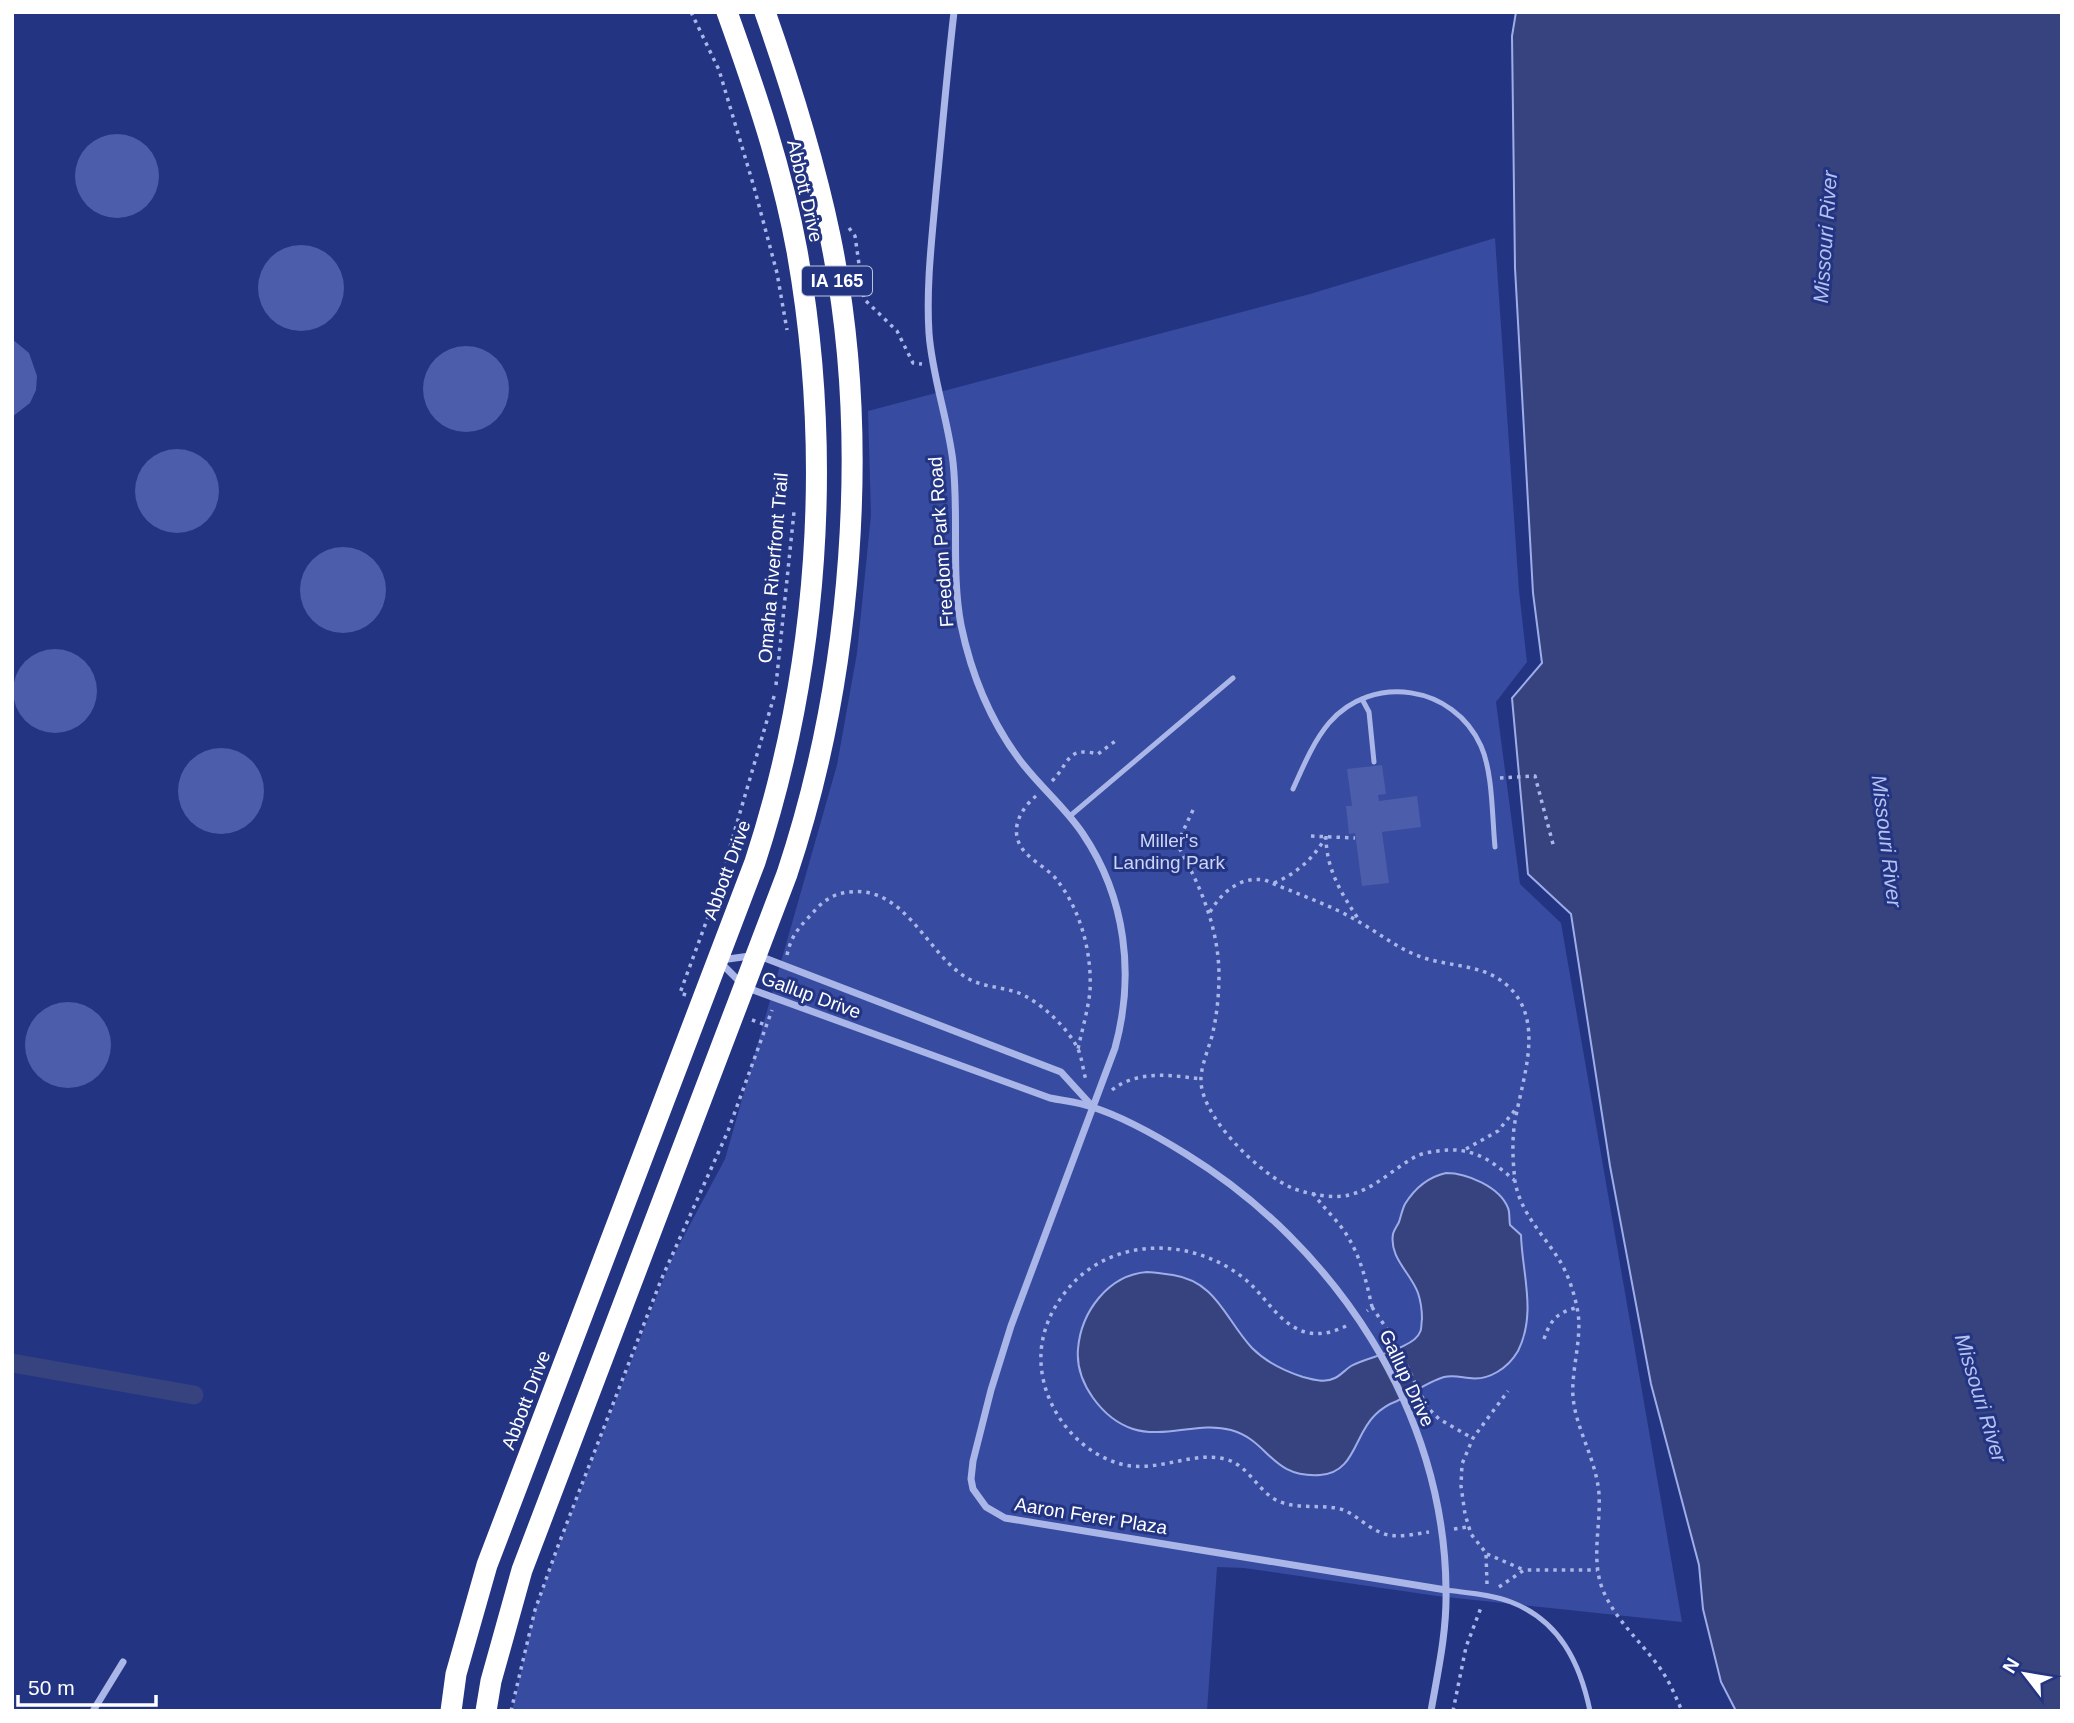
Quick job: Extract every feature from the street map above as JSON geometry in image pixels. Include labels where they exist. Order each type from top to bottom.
[{"type":"highway","name":"Abbott Drive","points":[[451,1711],[456,1674],[487,1564],[718,960],[771,813],[791,730],[813,580],[817,437],[812,366],[796,250],[781,178],[757,95],[727,12]]},
{"type":"highway","name":"Abbott Drive","points":[[486,1711],[491,1681],[522,1570],[735,1014],[807,814],[837,660],[846,582],[851,427],[841,307],[826,222],[791,84],[765,12]]},
{"type":"street","name":"Freedom Park Road","points":[[954,12],[929,284],[929,337],[953,462],[961,624],[972,668],[1000,731],[1020,760],[1084,835],[1110,887],[1120,917],[1127,986],[1123,1020],[1092,1107]]},
{"type":"street","name":"Gallup Drive","points":[[718,960],[757,955],[1060,1072],[1092,1107]]},
{"type":"street","name":"Gallup Drive","points":[[718,960],[745,987],[1050,1098],[1092,1107],[1173,1145],[1253,1200],[1288,1233],[1324,1273],[1378,1346],[1407,1406],[1433,1489],[1441,1531],[1446,1590],[1444,1634],[1431,1711]]},
{"type":"street","name":"Aaron Ferer Plaza","points":[[1092,1107],[1011,1326],[991,1390],[971,1471],[973,1489],[979,1499],[995,1514],[1005,1518],[1446,1590]]},
{"type":"street","points":[[93,1711],[122,1662]]},
{"type":"lane","points":[[1070,816],[1233,678]]},
{"type":"lane","points":[[1293,789],[1317,740],[1343,710],[1362,699],[1396,691],[1416,692],[1450,708],[1473,732],[1482,749],[1495,847]]},
{"type":"lane","points":[[1362,699],[1369,712],[1374,762]]},
{"type":"lane","points":[[1446,1590],[1510,1602],[1544,1622],[1565,1643],[1582,1678],[1590,1711]]},
{"type":"path","points":[[691,12],[719,70],[751,174],[777,273],[788,337]]},
{"type":"path","points":[[826,222],[849,227],[855,236],[864,299],[897,331],[912,363],[934,363]]},
{"type":"path","name":"Omaha Riverfront Trail","points":[[703,1001],[680,993],[715,898],[776,691],[794,511]]},
{"type":"path","points":[[1078,1049],[1090,994],[1090,970],[1085,941],[1076,912],[1065,892],[1055,878],[1019,845],[1016,833],[1025,808],[1058,775],[1066,760],[1074,753],[1086,751],[1098,754],[1118,740]]},
{"type":"path","points":[[1488,779],[1535,776],[1554,848]]},
{"type":"path","points":[[1193,810],[1177,844],[1210,912],[1219,972],[1218,1003],[1201,1079],[1203,1095],[1230,1137],[1249,1157],[1292,1188],[1338,1197],[1349,1195],[1376,1183],[1415,1156],[1466,1149],[1485,1140],[1511,1118],[1517,1107]]},
{"type":"path","points":[[1311,835],[1355,838]]},
{"type":"path","points":[[1272,884],[1283,879],[1316,853],[1326,836]]},
{"type":"path","points":[[1326,836],[1326,854],[1331,870],[1343,896],[1360,922]]},
{"type":"path","points":[[1210,912],[1218,898],[1231,887],[1253,878],[1272,884],[1360,922],[1394,945],[1418,956],[1480,969],[1496,977],[1510,988],[1527,1015],[1529,1054],[1513,1132],[1515,1181],[1523,1206],[1560,1261],[1578,1315],[1573,1397],[1577,1418],[1597,1473],[1597,1570],[1612,1610],[1659,1666],[1682,1711]]},
{"type":"path","points":[[791,938],[824,901],[841,893],[860,891],[884,899],[900,908],[955,970],[968,980],[1017,993],[1033,1001],[1058,1023],[1078,1049],[1092,1107],[1122,1083],[1152,1075],[1201,1079]]},
{"type":"path","points":[[735,1014],[766,1026]]},
{"type":"path","points":[[512,1711],[535,1610],[558,1546],[661,1280],[713,1167],[756,1058]]},
{"type":"path","points":[[1466,1149],[1494,1164],[1515,1181]]},
{"type":"path","points":[[1313,1193],[1342,1227],[1354,1247],[1367,1280],[1372,1307],[1393,1338],[1422,1400],[1439,1419],[1473,1438]]},
{"type":"path","points":[[1372,1307],[1359,1318],[1331,1332],[1305,1332],[1280,1317],[1248,1282],[1211,1258],[1187,1250],[1143,1249],[1118,1255],[1098,1264],[1077,1279],[1063,1296],[1050,1315],[1043,1336],[1041,1357],[1044,1380],[1050,1399],[1073,1435],[1086,1448],[1124,1465],[1143,1467],[1212,1458],[1226,1459],[1246,1471],[1270,1496],[1290,1505],[1348,1511],[1374,1530],[1392,1536],[1468,1527]]},
{"type":"path","points":[[1544,1339],[1556,1315],[1576,1308]]},
{"type":"path","points":[[1453,1711],[1466,1647],[1485,1596],[1488,1572],[1486,1553],[1468,1527],[1461,1486],[1462,1464],[1473,1438],[1508,1391]]},
{"type":"path","points":[[1486,1553],[1524,1570],[1597,1570]]},
{"type":"path","points":[[1485,1596],[1524,1570]]},
{"type":"green space","name":"Miller's Landing Park","points":[[1495,238],[1519,591],[1527,662],[1496,702],[1520,884],[1561,923],[1682,1622],[1437,1596],[1244,1568],[1217,1567],[1207,1711],[512,1711],[535,1610],[565,1529],[671,1260],[725,1159],[837,765],[857,653],[871,515],[868,411],[1310,294]]},
{"type":"water","name":"Missouri River","points":[[1516,12],[2062,12],[2062,1711],[1736,1711],[1721,1682],[1703,1609],[1699,1565],[1651,1384],[1610,1166],[1571,914],[1528,874],[1512,698],[1542,663],[1533,593],[1515,268],[1512,36]]},
{"type":"water","points":[[1446,1173],[1473,1179],[1498,1194],[1508,1208],[1510,1225],[1521,1235],[1528,1308],[1524,1337],[1509,1363],[1491,1375],[1476,1378],[1444,1377],[1388,1405],[1368,1423],[1353,1452],[1340,1468],[1332,1473],[1320,1475],[1290,1471],[1244,1435],[1231,1430],[1207,1427],[1145,1432],[1133,1429],[1111,1417],[1086,1387],[1078,1362],[1078,1349],[1080,1335],[1091,1309],[1109,1288],[1120,1280],[1147,1272],[1173,1275],[1200,1285],[1219,1303],[1252,1348],[1276,1366],[1303,1377],[1331,1380],[1351,1366],[1409,1343],[1421,1331],[1421,1306],[1415,1286],[1394,1251],[1393,1234],[1405,1204],[1413,1193],[1428,1180]]},
{"type":"building","points":[[117,134],[133,137],[147,146],[156,160],[159,176],[156,192],[147,206],[133,215],[117,218],[101,215],[87,206],[78,192],[75,176],[78,160],[87,146],[101,137]]},
{"type":"building","points":[[301,245],[317,249],[331,258],[340,272],[344,288],[340,304],[331,318],[317,327],[301,331],[285,327],[271,318],[262,304],[258,288],[262,272],[271,258],[285,249]]},
{"type":"building","points":[[12,339],[29,353],[37,376],[36,390],[30,403],[12,417]]},
{"type":"building","points":[[466,346],[482,350],[496,359],[505,373],[509,389],[505,405],[496,419],[482,428],[466,432],[450,428],[436,419],[427,405],[423,389],[427,373],[436,359],[450,350]]},
{"type":"building","points":[[177,449],[193,452],[207,461],[216,475],[219,491],[216,507],[207,521],[193,530],[177,533],[161,530],[147,521],[138,507],[135,491],[138,475],[147,461],[161,452]]},
{"type":"building","points":[[343,547],[359,551],[373,560],[382,574],[386,590],[382,606],[373,620],[359,629],[343,633],[327,629],[313,620],[304,606],[300,590],[304,574],[313,560],[327,551]]},
{"type":"building","points":[[55,649],[71,652],[85,661],[94,675],[97,691],[94,707],[85,721],[71,730],[55,733],[39,730],[25,721],[16,707],[13,691],[16,675],[25,661],[39,652]]},
{"type":"building","points":[[221,748],[237,752],[251,761],[260,775],[264,791],[260,807],[251,821],[237,830],[221,834],[205,830],[191,821],[182,807],[178,791],[182,775],[191,761],[205,752]]},
{"type":"building","points":[[1382,765],[1386,794],[1378,795],[1379,801],[1417,796],[1421,827],[1382,832],[1389,883],[1362,886],[1355,833],[1349,834],[1346,806],[1352,806],[1347,769]]},
{"type":"building","points":[[68,1002],[92,1009],[104,1021],[111,1045],[104,1069],[92,1081],[68,1088],[44,1081],[32,1069],[25,1045],[32,1021],[44,1009]]},
{"type":"waterway","points":[[12,1363],[194,1395]]}]
